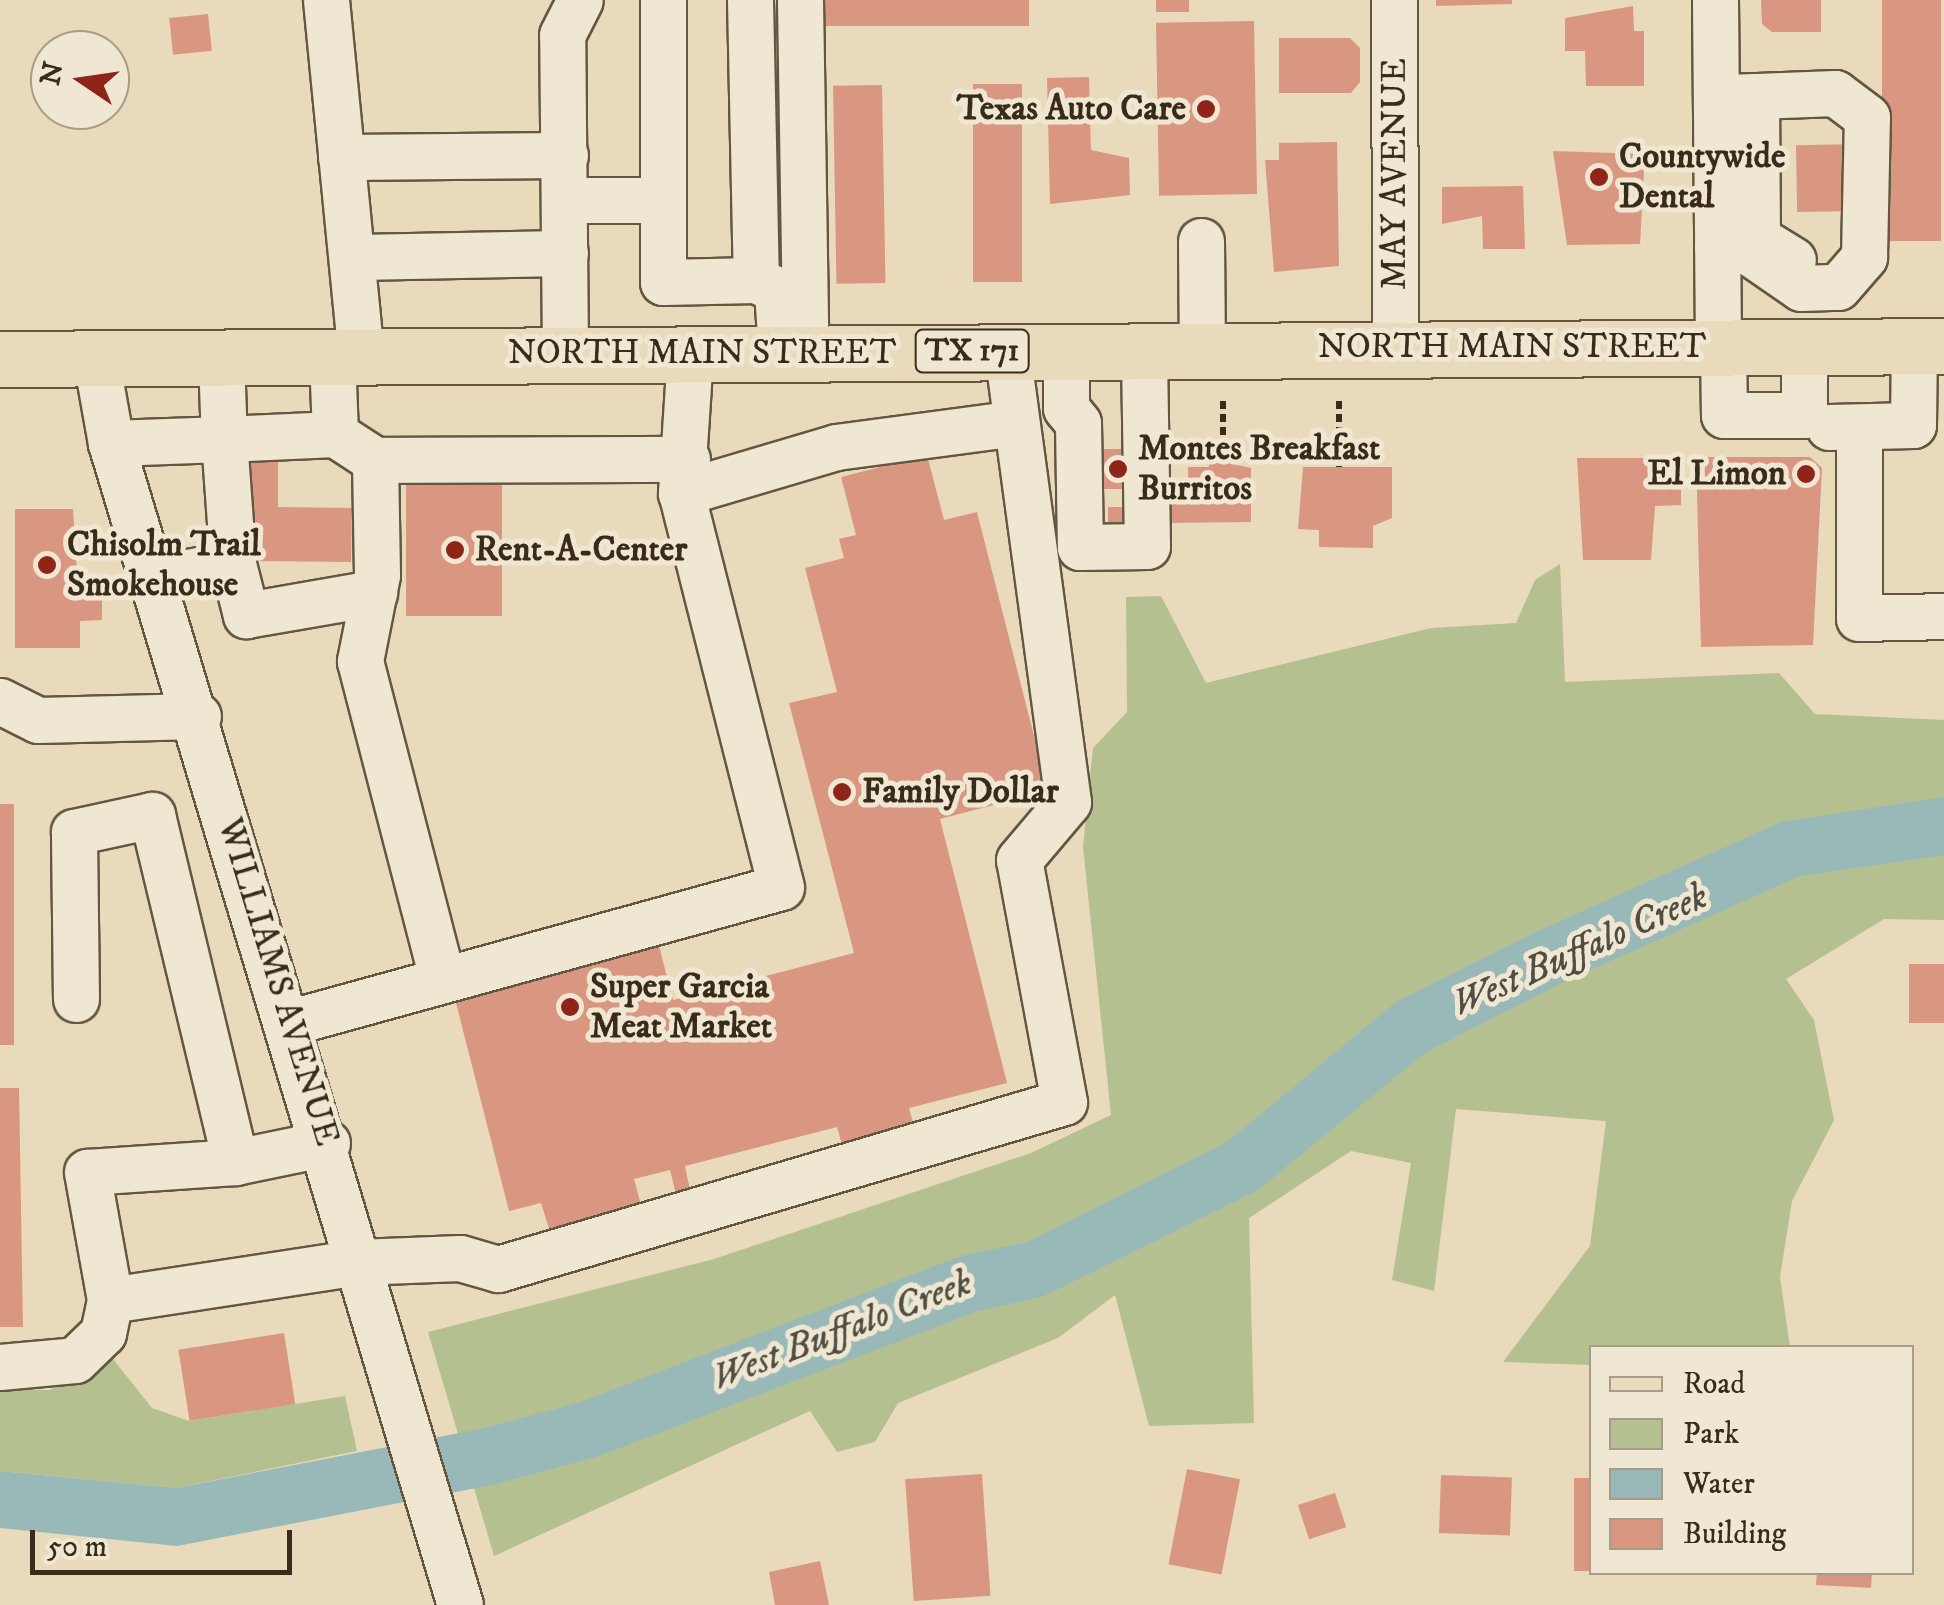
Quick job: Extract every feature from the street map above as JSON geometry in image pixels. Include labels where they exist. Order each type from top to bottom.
[{"type":"main road","name":"NORTH MAIN STREET","points":[[0,360],[1929,346]]},
{"type":"street","points":[[326,0],[354,256],[347,356],[335,434]]},
{"type":"street","points":[[664,0],[663,282],[756,280],[776,290],[793,352]]},
{"type":"street","points":[[750,0],[756,280]]},
{"type":"street","points":[[793,352],[800,0]]},
{"type":"street","name":"MAY AVENUE","points":[[1394,0],[1395,348]]},
{"type":"street","points":[[1715,0],[1736,96],[1756,238],[1808,270],[1824,268],[1825,288],[1804,415]]},
{"type":"street","points":[[565,354],[562,35],[581,1]]},
{"type":"street","points":[[1717,248],[1740,246],[1801,288],[1838,287],[1864,257],[1867,117],[1856,102],[1813,94],[1736,96]]},
{"type":"street","points":[[1736,96],[1717,248],[1724,414],[1804,415],[1827,427],[1928,424],[1929,346]]},
{"type":"street","points":[[341,157],[565,155]]},
{"type":"street","points":[[565,200],[662,200]]},
{"type":"street","points":[[1201,241],[1202,350]]},
{"type":"street","points":[[354,256],[565,253]]},
{"type":"street","points":[[1066,350],[1066,408],[1078,423],[1080,546],[1148,546],[1144,350]]},
{"type":"street","points":[[110,1300],[358,1262],[460,1258],[498,1269],[1064,1102],[1019,860],[1068,802],[1007,351]]},
{"type":"street","points":[[291,1022],[441,974],[781,887],[684,476],[690,353]]},
{"type":"street","points":[[221,358],[233,564],[246,615],[374,593]]},
{"type":"street","name":"WILLIAMS AVENUE","points":[[96,359],[111,444],[291,1022],[327,1142],[377,1337],[460,1605]]},
{"type":"street","points":[[111,444],[335,434],[375,460],[684,476],[836,447],[1016,423]]},
{"type":"street","points":[[1859,426],[1859,618],[1944,616]]},
{"type":"street","points":[[375,460],[374,593],[360,660],[441,974]]},
{"type":"street","points":[[154,578],[233,564]]},
{"type":"street","points":[[0,701],[38,720],[198,716]]},
{"type":"street","points":[[76,999],[74,832],[223,800]]},
{"type":"street","points":[[152,815],[235,1162]]},
{"type":"street","points":[[0,1367],[75,1360],[103,1333],[110,1300],[87,1172],[235,1162],[327,1142]]},
{"type":"path","points":[[1223,401],[1224,459]]},
{"type":"path","points":[[1338,401],[1339,467]]},
{"type":"green space","points":[[1560,564],[1565,682],[1779,673],[1815,714],[1944,720],[1944,920],[1884,919],[1786,979],[1814,1020],[1834,1120],[1792,1201],[1780,1277],[1790,1345],[1589,1345],[1589,1365],[1503,1362],[1590,1246],[1606,1121],[1456,1109],[1434,1291],[1392,1280],[1411,1163],[1351,1151],[1249,1218],[1254,1423],[1149,1426],[1115,1295],[1058,1338],[898,1403],[875,1442],[837,1452],[810,1411],[494,1556],[428,1332],[714,1259],[1031,1153],[1111,1115],[1083,847],[1093,748],[1127,712],[1126,597],[1161,596],[1206,683],[1431,628],[1516,623],[1535,580]]},
{"type":"green space","points":[[113,1359],[152,1408],[189,1421],[345,1396],[357,1451],[176,1488],[0,1471],[0,1389],[50,1390]]},
{"type":"water","name":"West Buffalo Creek","points":[[1944,797],[1944,855],[1800,876],[1564,982],[1426,1052],[1258,1190],[1044,1296],[978,1311],[596,1457],[492,1485],[177,1546],[0,1528],[0,1471],[176,1488],[480,1429],[578,1403],[961,1256],[1027,1242],[1227,1142],[1396,1002],[1538,931],[1781,822]]},
{"type":"building","points":[[825,0],[1029,0],[1029,26],[825,26]]},
{"type":"building","points":[[1156,0],[1189,0],[1189,12],[1156,12]]},
{"type":"building","points":[[1436,0],[1512,0],[1512,4],[1436,6]]},
{"type":"building","points":[[1761,0],[1821,0],[1821,32],[1772,32],[1762,24]]},
{"type":"building","points":[[1882,0],[1941,0],[1941,241],[1882,241]]},
{"type":"building","points":[[1633,6],[1634,31],[1644,31],[1644,86],[1586,86],[1585,51],[1565,51],[1565,18]]},
{"type":"building","points":[[208,14],[212,51],[173,55],[169,18]]},
{"type":"building","name":"Texas Auto Care","points":[[1254,21],[1257,194],[1159,196],[1156,23]]},
{"type":"building","points":[[1279,38],[1350,38],[1360,48],[1360,82],[1351,93],[1279,93]]},
{"type":"building","points":[[1089,77],[1091,150],[1129,158],[1130,195],[1050,204],[1047,78]]},
{"type":"building","points":[[973,84],[1022,84],[1022,282],[973,282]]},
{"type":"building","points":[[882,85],[885,283],[836,284],[833,86]]},
{"type":"building","points":[[1337,142],[1339,266],[1274,272],[1265,160],[1279,160],[1279,143]]},
{"type":"building","points":[[1861,144],[1862,211],[1797,212],[1796,145]]},
{"type":"building","name":"Countywide Dental","points":[[1553,151],[1645,154],[1640,244],[1567,245]]},
{"type":"building","points":[[1523,186],[1525,249],[1483,249],[1482,216],[1442,224],[1442,187]]},
{"type":"building","points":[[251,425],[278,425],[278,507],[352,508],[351,562],[249,561]]},
{"type":"building","name":"Montes Breakfast Burritos","points":[[1104,449],[1132,449],[1132,489],[1104,489]]},
{"type":"building","points":[[927,455],[944,520],[977,512],[1048,791],[940,819],[1007,1083],[909,1108],[915,1130],[843,1148],[837,1127],[685,1166],[690,1190],[676,1194],[670,1170],[634,1179],[643,1212],[551,1235],[541,1203],[509,1211],[455,999],[659,946],[673,1000],[854,953],[789,703],[837,692],[805,568],[844,558],[839,539],[856,535],[841,477]]},
{"type":"building","points":[[1696,457],[1810,457],[1822,468],[1813,645],[1701,647]]},
{"type":"building","points":[[1577,458],[1681,458],[1681,505],[1655,506],[1651,560],[1583,560]]},
{"type":"building","points":[[1209,459],[1251,468],[1251,522],[1163,523],[1163,488],[1188,487],[1188,467],[1209,467]]},
{"type":"building","points":[[1303,467],[1392,467],[1392,518],[1373,526],[1373,548],[1319,547],[1319,530],[1298,529]]},
{"type":"building","name":"Rent-A-Center","points":[[406,482],[502,482],[502,616],[406,616]]},
{"type":"building","points":[[1108,507],[1122,507],[1122,528],[1108,528]]},
{"type":"building","name":"Chisolm Trail Smokehouse","points":[[15,509],[73,509],[78,589],[102,589],[102,620],[80,621],[80,648],[15,648]]},
{"type":"building","points":[[0,804],[14,804],[14,1045],[0,1045]]},
{"type":"building","points":[[1909,964],[1944,964],[1944,1023],[1909,1023]]},
{"type":"building","points":[[0,1088],[19,1088],[23,1327],[0,1327]]},
{"type":"building","points":[[284,1333],[295,1404],[190,1421],[178,1350]]},
{"type":"building","points":[[1187,1469],[1240,1479],[1221,1575],[1168,1564]]},
{"type":"building","points":[[982,1474],[991,1596],[914,1601],[905,1479]]},
{"type":"building","points":[[1441,1475],[1512,1477],[1510,1535],[1439,1533]]},
{"type":"building","points":[[1574,1478],[1589,1478],[1589,1571],[1574,1571]]},
{"type":"building","points":[[1335,1493],[1346,1527],[1309,1539],[1298,1505]]},
{"type":"building","points":[[820,1561],[829,1605],[775,1605],[769,1572]]},
{"type":"building","points":[[1817,1575],[1872,1575],[1871,1588],[1816,1585]]},
{"type":"place","name":"Texas Auto Care","points":[[1206,109]]},
{"type":"place","name":"Countywide Dental","points":[[1599,177]]},
{"type":"place","name":"Montes Breakfast Burritos","points":[[1118,469]]},
{"type":"place","name":"El Limon","points":[[1806,474]]},
{"type":"place","name":"Rent-A-Center","points":[[455,550]]},
{"type":"place","name":"Chisolm Trail Smokehouse","points":[[47,565]]},
{"type":"place","name":"Family Dollar","points":[[842,792]]},
{"type":"place","name":"Super Garcia Meat Market","points":[[570,1007]]}]
